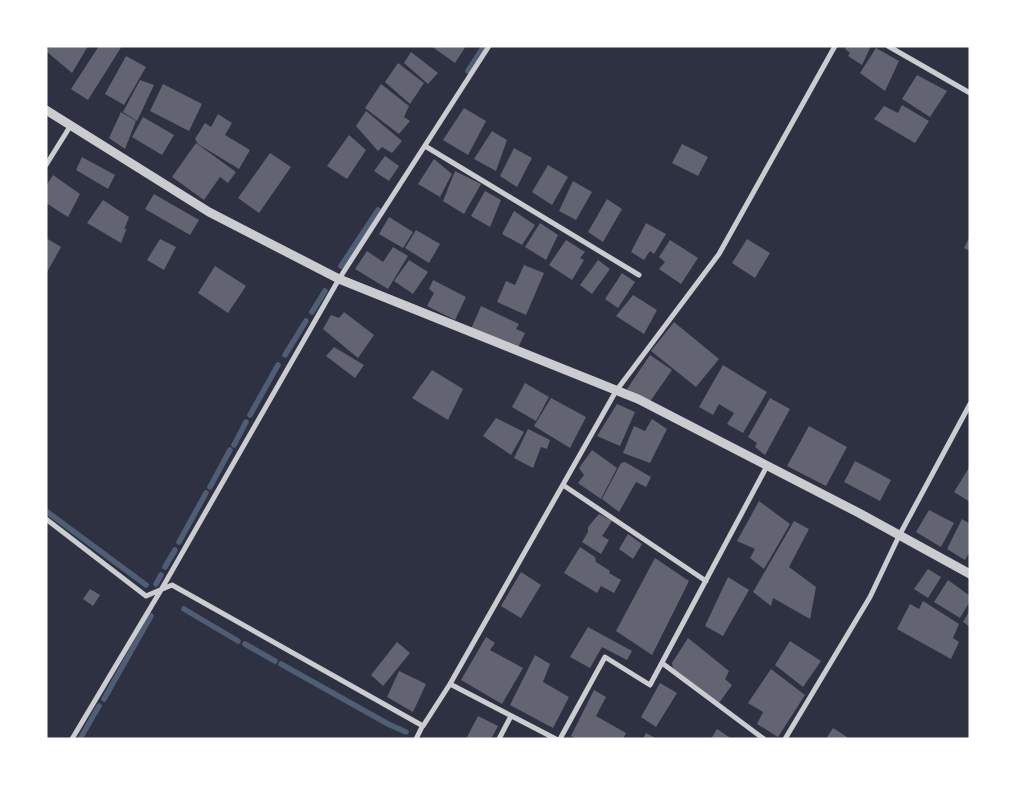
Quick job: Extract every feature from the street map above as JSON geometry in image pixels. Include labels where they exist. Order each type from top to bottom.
[{"type":"street","points":[[72,739],[161,590],[338,279],[489,46]]},
{"type":"street","points":[[416,739],[450,684],[616,391],[719,254],[835,46]]},
{"type":"street","points":[[888,46],[970,93]]},
{"type":"street","points":[[46,110],[209,212],[338,279],[638,399],[970,574]]},
{"type":"street","points":[[46,165],[71,125]]},
{"type":"street","points":[[425,146],[639,275]]},
{"type":"street","points":[[785,739],[870,597],[899,536],[970,404]]},
{"type":"street","points":[[560,739],[605,657],[650,685],[767,466]]},
{"type":"street","points":[[563,485],[706,580]]},
{"type":"street","points":[[46,519],[146,596],[172,585],[414,722],[423,725]]},
{"type":"street","points":[[662,664],[764,739]]},
{"type":"street","points":[[450,684],[556,739]]},
{"type":"street","points":[[499,739],[511,716]]},
{"type":"building","points":[[50,46],[88,46],[72,73],[46,51]]},
{"type":"building","points":[[99,46],[122,46],[88,100],[71,89]]},
{"type":"building","points":[[431,46],[466,46],[455,63]]},
{"type":"building","points":[[847,46],[871,46],[862,65],[848,56],[850,53],[845,49]]},
{"type":"building","points":[[876,48],[899,61],[885,91],[860,73]]},
{"type":"building","points":[[411,52],[438,73],[428,84],[404,63]]},
{"type":"building","points":[[126,56],[146,67],[124,105],[105,94]]},
{"type":"building","points":[[398,63],[424,83],[410,104],[385,82]]},
{"type":"building","points":[[917,75],[947,91],[930,117],[902,99]]},
{"type":"building","points":[[140,80],[154,85],[137,121],[123,112]]},
{"type":"building","points":[[163,84],[202,104],[189,131],[150,111]]},
{"type":"building","points":[[381,84],[409,106],[404,117],[410,121],[399,134],[365,108]]},
{"type":"building","points":[[902,105],[929,121],[915,143],[874,119],[884,106],[898,113]]},
{"type":"building","points":[[464,108],[486,121],[468,155],[443,140]]},
{"type":"building","points":[[366,111],[402,141],[392,153],[382,147],[378,151],[356,126]]},
{"type":"building","points":[[121,112],[136,121],[125,149],[109,138]]},
{"type":"building","points":[[218,114],[232,123],[225,135],[250,150],[239,169],[198,144],[195,139],[205,123],[211,127]]},
{"type":"building","points":[[143,117],[174,135],[162,155],[132,137]]},
{"type":"building","points":[[492,131],[507,140],[496,171],[474,159]]},
{"type":"building","points":[[349,135],[366,150],[347,179],[327,166]]},
{"type":"building","points":[[196,143],[236,172],[228,183],[220,177],[204,200],[172,177]]},
{"type":"building","points":[[682,144],[708,157],[698,176],[672,163]]},
{"type":"building","points":[[514,148],[532,158],[517,187],[500,176]]},
{"type":"building","points":[[270,153],[291,167],[259,213],[238,198]]},
{"type":"building","points":[[385,156],[399,166],[389,181],[374,171]]},
{"type":"building","points":[[82,157],[115,175],[108,189],[76,170]]},
{"type":"building","points":[[434,159],[452,174],[440,197],[418,184]]},
{"type":"building","points":[[548,165],[568,177],[552,205],[532,192]]},
{"type":"building","points":[[455,171],[481,184],[464,214],[443,201]]},
{"type":"building","points":[[53,175],[80,194],[68,217],[46,203],[46,186]]},
{"type":"building","points":[[573,181],[592,192],[576,220],[559,211]]},
{"type":"building","points":[[485,191],[501,200],[490,227],[471,216]]},
{"type":"building","points":[[154,194],[199,220],[190,235],[145,209]]},
{"type":"building","points":[[607,199],[622,209],[603,242],[588,232]]},
{"type":"building","points":[[103,200],[129,217],[121,243],[87,223]]},
{"type":"building","points":[[514,211],[535,225],[522,245],[502,234]]},
{"type":"building","points":[[389,217],[413,232],[403,248],[379,234]]},
{"type":"building","points":[[540,223],[558,235],[546,260],[525,247]]},
{"type":"building","points":[[646,223],[666,234],[654,254],[650,251],[644,260],[631,252]]},
{"type":"building","points":[[416,230],[440,244],[429,263],[405,248]]},
{"type":"building","points":[[970,236],[970,251],[964,248]]},
{"type":"building","points":[[46,238],[61,247],[46,274]]},
{"type":"building","points":[[160,239],[176,247],[164,270],[147,260]]},
{"type":"building","points":[[747,239],[770,253],[755,278],[732,263]]},
{"type":"building","points":[[566,240],[585,252],[580,258],[584,260],[572,280],[549,265]]},
{"type":"building","points":[[670,240],[698,258],[681,284],[659,269],[665,262],[659,257]]},
{"type":"building","points":[[393,247],[408,256],[388,289],[355,269],[367,251],[383,262]]},
{"type":"building","points":[[409,260],[428,272],[413,294],[394,281]]},
{"type":"building","points":[[598,260],[610,269],[592,294],[580,285]]},
{"type":"building","points":[[524,265],[544,273],[526,315],[497,302],[506,281],[515,285]]},
{"type":"building","points":[[215,266],[246,286],[228,313],[198,293]]},
{"type":"building","points":[[622,273],[635,282],[618,308],[605,299]]},
{"type":"building","points":[[433,280],[466,297],[455,320],[427,306],[434,293],[429,289]]},
{"type":"building","points":[[633,295],[657,310],[644,334],[616,316]]},
{"type":"building","points":[[481,306],[519,324],[516,329],[525,333],[517,350],[471,329]]},
{"type":"building","points":[[344,312],[374,335],[358,358],[323,329],[331,315],[339,318]]},
{"type":"building","points":[[674,322],[719,359],[696,387],[651,351]]},
{"type":"building","points":[[334,347],[364,365],[355,378],[326,356]]},
{"type":"building","points":[[650,355],[672,370],[649,403],[627,389]]},
{"type":"building","points":[[723,365],[767,392],[743,433],[727,424],[734,413],[719,404],[713,415],[699,407]]},
{"type":"building","points":[[432,370],[463,389],[448,420],[412,398]]},
{"type":"building","points":[[525,383],[549,397],[536,421],[512,407]]},
{"type":"building","points":[[551,398],[586,417],[570,448],[534,426]]},
{"type":"building","points":[[770,398],[790,409],[765,455],[755,447],[757,443],[748,437]]},
{"type":"building","points":[[617,404],[635,412],[620,446],[597,436]]},
{"type":"building","points":[[496,418],[524,432],[511,455],[483,436]]},
{"type":"building","points":[[652,419],[667,429],[650,463],[623,453],[634,426],[645,431]]},
{"type":"building","points":[[809,426],[847,447],[826,486],[787,466]]},
{"type":"building","points":[[528,429],[550,440],[547,449],[541,447],[533,468],[514,458]]},
{"type":"building","points":[[592,450],[617,468],[601,499],[578,483],[584,475],[579,468]]},
{"type":"building","points":[[855,461],[891,480],[880,501],[844,482]]},
{"type":"building","points":[[625,462],[651,477],[646,487],[636,482],[619,512],[602,499],[621,463]]},
{"type":"building","points":[[970,466],[970,502],[954,492]]},
{"type":"building","points":[[759,501],[790,524],[764,569],[750,558],[755,549],[737,541]]},
{"type":"building","points":[[929,510],[954,523],[941,547],[916,532]]},
{"type":"building","points":[[599,514],[612,521],[602,536],[609,540],[601,554],[582,542],[588,532],[588,527]]},
{"type":"building","points":[[962,519],[970,524],[970,551],[965,560],[947,549]]},
{"type":"building","points":[[794,521],[809,529],[789,567],[816,587],[810,619],[773,598],[771,606],[753,592]]},
{"type":"building","points":[[628,534],[642,544],[633,559],[619,549]]},
{"type":"building","points":[[580,547],[595,557],[596,562],[610,571],[609,573],[621,580],[614,593],[601,586],[597,593],[564,573]]},
{"type":"building","points":[[655,558],[689,581],[652,655],[616,631]]},
{"type":"building","points":[[928,569],[941,577],[928,598],[914,589]]},
{"type":"building","points":[[521,572],[541,585],[521,618],[501,606]]},
{"type":"building","points":[[728,577],[749,590],[723,636],[705,626]]},
{"type":"building","points":[[948,580],[970,596],[970,601],[960,618],[934,602]]},
{"type":"building","points":[[90,589],[100,595],[93,606],[83,599]]},
{"type":"building","points":[[923,601],[959,624],[953,638],[959,642],[951,659],[897,629],[910,604],[919,609]]},
{"type":"building","points":[[970,610],[970,627],[963,622]]},
{"type":"building","points":[[588,627],[632,651],[627,660],[602,647],[590,668],[570,657]]},
{"type":"building","points":[[486,637],[495,643],[490,650],[523,668],[502,704],[461,680]]},
{"type":"building","points":[[688,638],[729,671],[725,679],[732,685],[719,703],[673,669],[672,663]]},
{"type":"building","points":[[790,641],[821,661],[803,687],[775,665]]},
{"type":"building","points":[[397,642],[410,653],[383,686],[371,675]]},
{"type":"building","points":[[535,655],[550,664],[543,682],[569,697],[553,728],[510,705]]},
{"type":"building","points":[[771,669],[805,695],[778,737],[757,724],[763,712],[748,703]]},
{"type":"building","points":[[399,671],[426,684],[413,712],[387,697]]},
{"type":"building","points":[[660,683],[677,693],[656,727],[641,717]]},
{"type":"building","points":[[594,690],[606,697],[596,716],[626,733],[623,739],[577,739],[571,736]]},
{"type":"building","points":[[478,716],[498,726],[491,739],[466,739]]},
{"type":"building","points":[[833,728],[850,739],[826,739]]},
{"type":"building","points":[[717,729],[732,739],[711,739]]},
{"type":"building","points":[[646,733],[657,739],[643,739]]},
{"type":"waterway","points":[[468,71],[484,46]]},
{"type":"waterway","points":[[341,266],[378,210]]},
{"type":"waterway","points":[[312,312],[325,291]]},
{"type":"waterway","points":[[285,355],[306,321]]},
{"type":"waterway","points":[[250,415],[278,365]]},
{"type":"waterway","points":[[234,445],[246,422]]},
{"type":"waterway","points":[[210,487],[230,450]]},
{"type":"waterway","points":[[179,542],[206,493]]},
{"type":"waterway","points":[[46,511],[146,585]]},
{"type":"waterway","points":[[165,567],[175,550]]},
{"type":"waterway","points":[[156,584],[161,575]]},
{"type":"waterway","points":[[184,609],[238,641]]},
{"type":"waterway","points":[[104,699],[151,616]]},
{"type":"waterway","points":[[245,644],[275,661]]},
{"type":"waterway","points":[[281,664],[388,724],[406,732]]},
{"type":"waterway","points":[[80,739],[99,706]]}]
